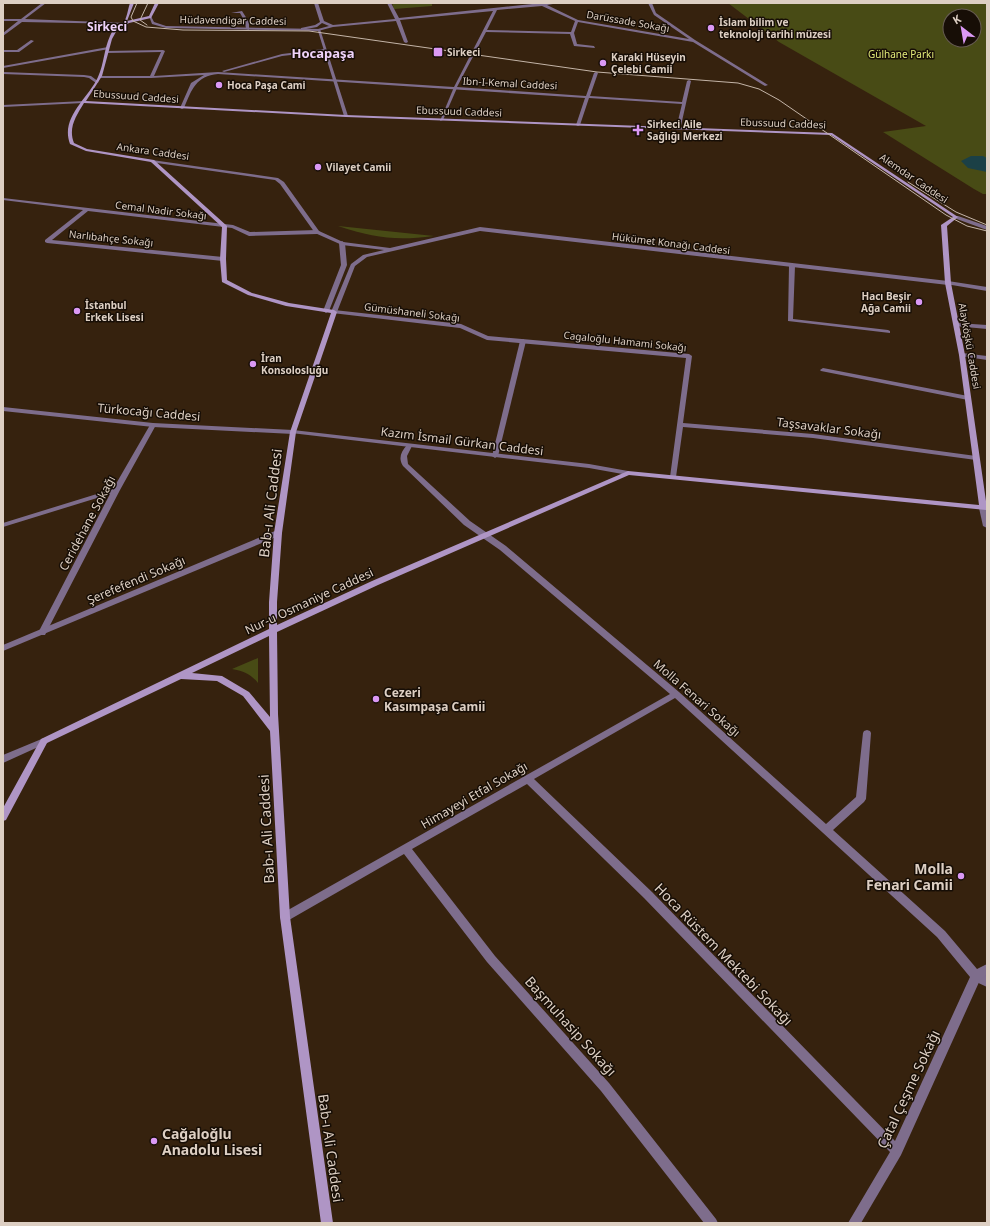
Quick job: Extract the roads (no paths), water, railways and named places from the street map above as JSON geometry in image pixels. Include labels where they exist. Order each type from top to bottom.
[{"type":"main road","name":"Ankara Caddesi","points":[[132,3],[125,22],[115,30],[100,77],[83,102],[69,132],[72,144],[86,150],[152,161]]},
{"type":"main road","points":[[125,22],[150,17],[156,5],[164,3]]},
{"type":"main road","name":"Ebussuud Caddesi","points":[[83,102],[346,116],[832,134],[834,136]]},
{"type":"main road","name":"Alemdar Caddesi","points":[[834,136],[956,217]]},
{"type":"main road","points":[[152,161],[225,227],[223,258],[224,282],[250,294],[288,305],[334,312],[293,432]]},
{"type":"main road","name":"Alayköşkü Caddesi","points":[[956,217],[944,225],[948,283],[962,355],[976,458],[985,509]]},
{"type":"main road","name":"Bab-ı Ali Caddesi","points":[[293,432],[278,533],[273,602],[275,730],[285,917],[328,1223]]},
{"type":"main road","points":[[628,473],[985,509]]},
{"type":"main road","name":"Nur-u Osmaniye Caddesi","points":[[44,741],[274,630],[483,535],[628,473]]},
{"type":"main road","points":[[181,676],[219,678],[246,694],[275,730]]},
{"type":"main road","points":[[3,817],[44,741]]},
{"type":"street","points":[[3,35],[44,3],[49,3]]},
{"type":"street","points":[[316,3],[322,22]]},
{"type":"street","points":[[389,3],[398,20],[406,42]]},
{"type":"street","points":[[322,22],[333,26],[556,3]]},
{"type":"street","points":[[650,3],[655,14],[694,41],[766,85]]},
{"type":"street","name":"Darüssade Sokağı","points":[[540,4],[577,21],[694,41]]},
{"type":"street","points":[[440,120],[496,9]]},
{"type":"street","points":[[233,13],[241,12],[247,22],[248,29]]},
{"type":"street","name":"Hüdavendigar Caddesi","points":[[150,17],[153,23],[166,27],[319,30],[333,26]]},
{"type":"street","points":[[3,20],[125,22]]},
{"type":"street","points":[[577,21],[572,33],[575,45],[594,47]]},
{"type":"street","points":[[302,29],[316,26],[322,22]]},
{"type":"street","points":[[319,30],[324,50],[336,81],[346,116]]},
{"type":"street","points":[[485,31],[572,33]]},
{"type":"street","points":[[3,51],[18,50],[32,41]]},
{"type":"street","points":[[3,67],[108,48]]},
{"type":"street","points":[[182,108],[192,84],[203,76],[282,55],[324,50]]},
{"type":"street","points":[[107,52],[163,51],[151,77]]},
{"type":"street","points":[[3,73],[84,76],[90,77],[97,82]]},
{"type":"street","points":[[100,77],[151,77],[218,73]]},
{"type":"street","name":"Ibn-I-Kemal Caddesi","points":[[218,73],[683,103]]},
{"type":"street","points":[[578,125],[596,73]]},
{"type":"street","points":[[678,129],[688,81]]},
{"type":"street","points":[[3,106],[83,102]]},
{"type":"street","name":"Ankara Caddesi","points":[[152,161],[276,179],[282,183],[317,232]]},
{"type":"street","name":"Cemal Nadir Sokağı","points":[[3,199],[233,227],[249,234],[317,232]]},
{"type":"street","name":"Narlıbahçe Sokağı","points":[[86,210],[47,241],[223,258]]},
{"type":"street","name":"Alemdar Caddesi","points":[[956,217],[987,228]]},
{"type":"street","name":"Hükümet Konağı Caddesi","points":[[393,250],[480,229],[948,283],[987,289]]},
{"type":"street","points":[[317,232],[342,243],[393,250]]},
{"type":"street","points":[[326,311],[344,265],[342,243]]},
{"type":"street","points":[[334,312],[352,265],[365,256],[393,250]]},
{"type":"street","points":[[792,266],[790,320],[888,332]]},
{"type":"street","name":"Gümüshaneli Sokağı","points":[[334,312],[461,326],[487,338]]},
{"type":"street","points":[[957,325],[987,327]]},
{"type":"street","name":"Cagaloğlu Hamami Sokağı","points":[[487,338],[689,356],[673,477]]},
{"type":"street","points":[[495,456],[523,341]]},
{"type":"street","points":[[962,355],[987,358]]},
{"type":"street","points":[[823,370],[968,398]]},
{"type":"street","name":"Türkocağı Caddesi","points":[[3,409],[153,425],[293,432]]},
{"type":"street","name":"Ceridehane Sokağı","points":[[42,633],[116,490],[153,425]]},
{"type":"street","name":"Taşsavaklar Sokağı","points":[[679,425],[813,436],[976,458]]},
{"type":"street","name":"Kazım İsmail Gürkan Caddesi","points":[[293,432],[589,466],[628,473]]},
{"type":"street","name":"Molla Fenari Sokağı","points":[[409,446],[403,454],[402,461],[405,466],[467,523],[503,548],[676,694],[941,934],[976,976]]},
{"type":"street","points":[[3,525],[116,490]]},
{"type":"street","points":[[985,509],[987,526]]},
{"type":"street","name":"Şerefefendi Sokağı","points":[[3,648],[42,633],[278,533]]},
{"type":"street","name":"Himayeyi Etfal Sokağı","points":[[285,917],[676,694]]},
{"type":"street","points":[[826,830],[861,799],[868,733]]},
{"type":"street","name":"Nur-u Osmaniye Caddesi","points":[[3,759],[44,741]]},
{"type":"street","name":"Hoca Rüstem Mektebi Sokağı","points":[[528,779],[648,895],[897,1152]]},
{"type":"street","name":"Başmuhasip Sokağı","points":[[406,849],[491,959],[605,1086],[712,1223]]},
{"type":"street","points":[[987,969],[976,976],[987,982]]},
{"type":"street","name":"Çatal Çeşme Sokağı","points":[[854,1223],[897,1152],[976,976]]},
{"type":"water","points":[[971,156],[983,156],[987,158],[987,172],[968,168],[961,161]]},
{"type":"tram line","points":[[137,3],[131,17],[133,21],[146,27],[183,30],[309,31],[597,72],[738,83],[759,89],[779,100],[946,215],[967,226],[987,231]]},
{"type":"tram line","points":[[147,25],[140,20],[148,3]]},
{"type":"tram line","points":[[908,182],[956,212],[987,225]]},
{"type":"place","name":"İslam bilim ve teknoloji tarihi müzesi","points":[[711,28]]},
{"type":"place","name":"Sirkeci","points":[[438,52]]},
{"type":"place","name":"Karaki Hüseyin Çelebi Camii","points":[[603,63]]},
{"type":"place","name":"Hoca Paşa Cami","points":[[219,85]]},
{"type":"place","name":"Sirkeci Aile Sağlığı Merkezi","points":[[638,130]]},
{"type":"place","name":"Vilayet Camii","points":[[318,167]]},
{"type":"place","name":"Hacı Beşir Ağa Camii","points":[[919,302]]},
{"type":"place","name":"İstanbul Erkek Lisesi","points":[[77,311]]},
{"type":"place","name":"İran Konsolosluğu","points":[[253,364]]},
{"type":"place","name":"Cezeri Kasımpaşa Camii","points":[[376,699]]},
{"type":"place","name":"Molla Fenari Camii","points":[[961,876]]},
{"type":"place","name":"Cağaloğlu Anadolu Lisesi","points":[[154,1141]]},
{"type":"district","name":"Sirkeci","points":[[107,26]]},
{"type":"district","name":"Hocapaşa","points":[[323,53]]},
{"type":"park label","name":"Gülhane Parkı","points":[[901,54]]}]
